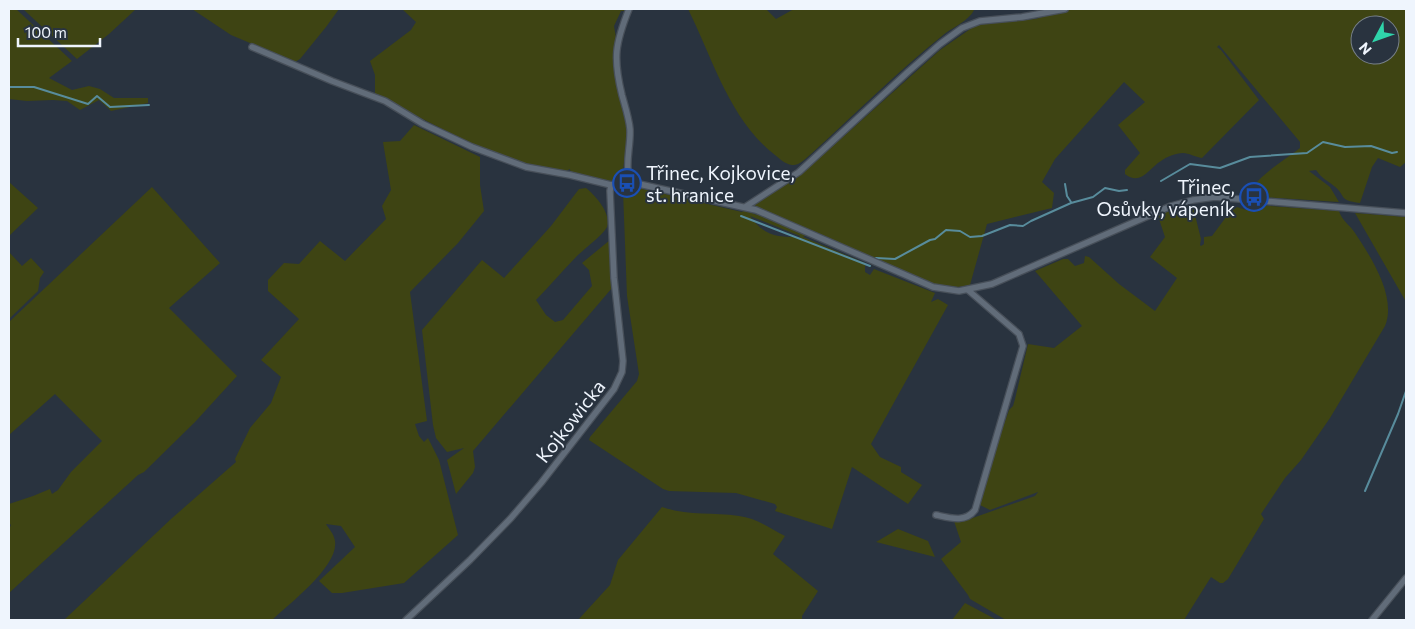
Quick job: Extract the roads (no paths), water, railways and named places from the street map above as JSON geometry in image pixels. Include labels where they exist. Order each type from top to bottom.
[{"type":"street","points":[[628,179],[630,128],[619,80],[616,55],[618,39],[629,9]]},
{"type":"street","points":[[745,207],[799,172],[915,66],[962,28],[980,21],[1022,17],[1065,9]]},
{"type":"street","points":[[252,47],[385,101],[423,124],[472,147],[517,164],[611,185],[628,179],[648,186],[745,207],[933,287],[953,291],[968,290],[992,284],[1154,213],[1193,200],[1215,197],[1406,213]]},
{"type":"street","name":"Kojkowicka","points":[[406,620],[470,560],[517,512],[542,483],[619,381],[623,361],[614,278],[611,185]]},
{"type":"street","points":[[936,515],[958,519],[969,516],[975,510],[1023,346],[1019,334],[968,290]]},
{"type":"street","points":[[1372,620],[1406,578]]},
{"type":"waterway","points":[[9,87],[34,87],[88,104],[97,96],[110,107],[149,105]]},
{"type":"waterway","points":[[1161,181],[1190,164],[1220,168],[1250,157],[1307,153],[1323,142],[1345,147],[1371,146],[1392,153],[1397,152]]},
{"type":"waterway","points":[[1065,184],[1067,196],[1071,202]]},
{"type":"waterway","points":[[876,258],[895,259],[935,239],[946,230],[960,231],[970,237],[982,236],[1010,225],[1023,226],[1071,203],[1093,197],[1105,188],[1119,191],[1127,190]]},
{"type":"waterway","points":[[741,216],[870,266]]},
{"type":"waterway","points":[[1365,491],[1406,391]]},
{"type":"place","name":"Třinec, Kojkovice, st. hranice","points":[[627,183]]},
{"type":"place","name":"Třinec, Osůvky, vápeník","points":[[1254,197]]}]
